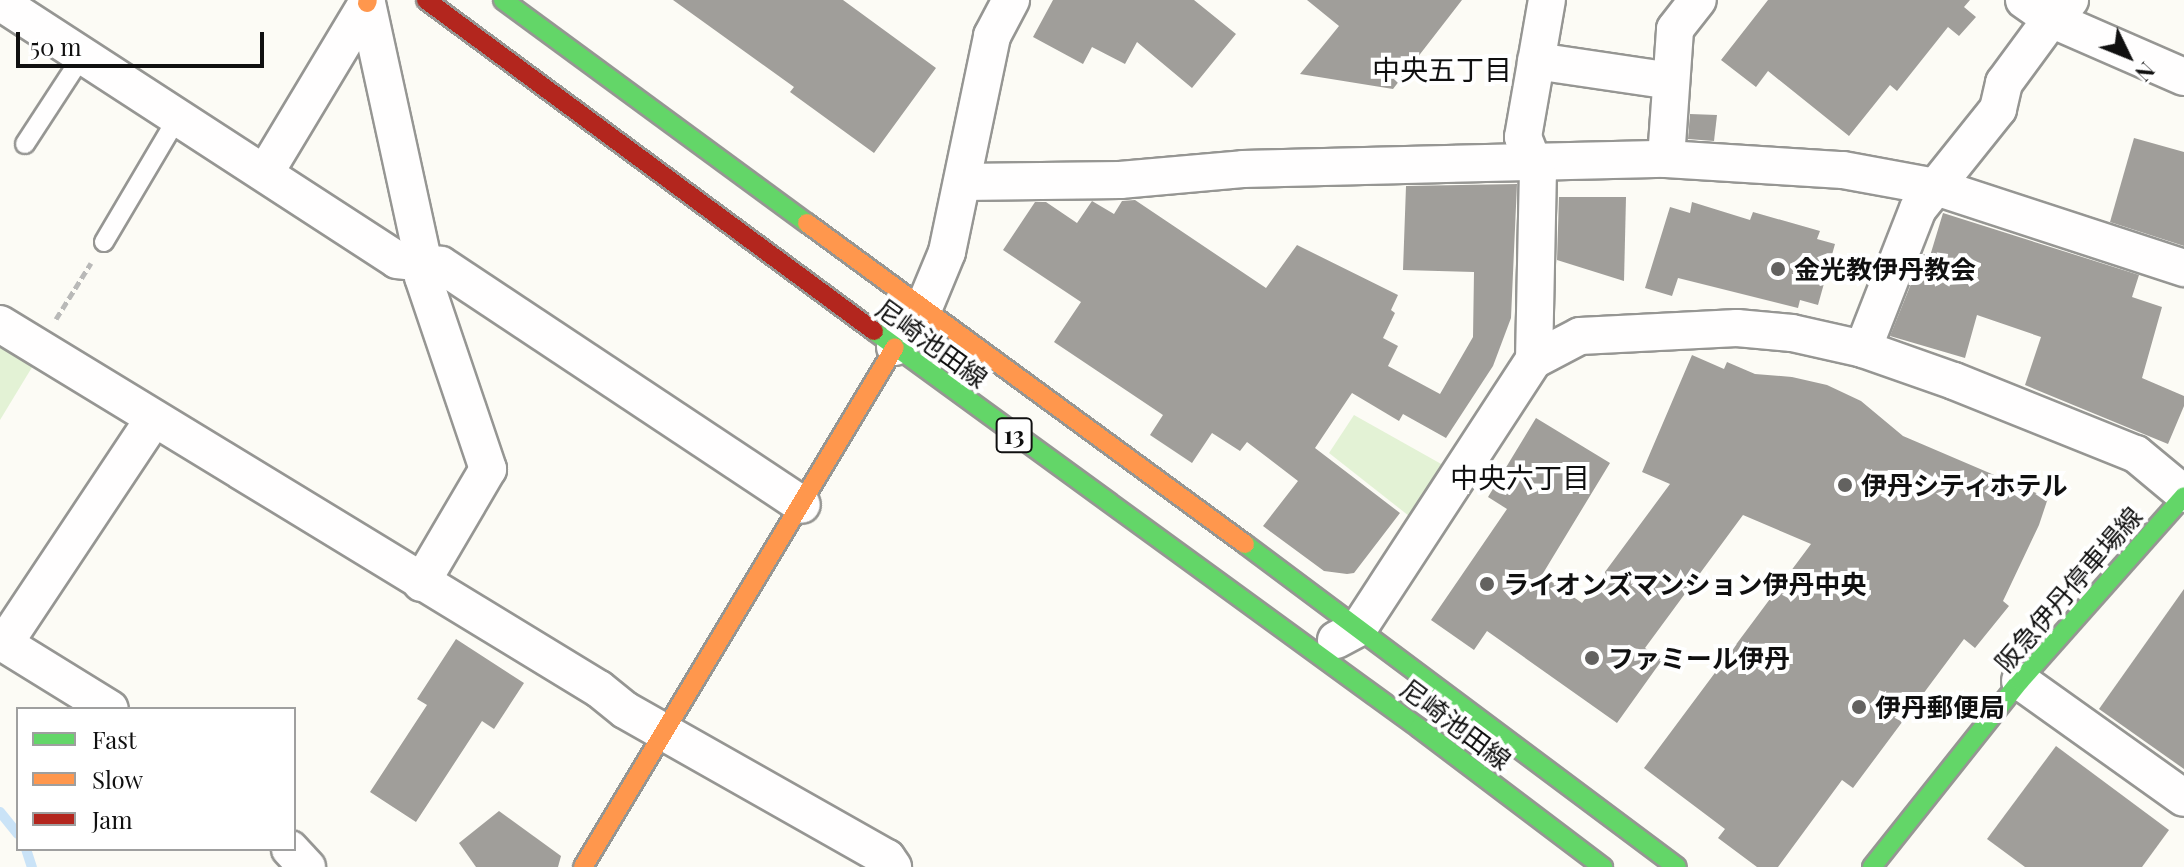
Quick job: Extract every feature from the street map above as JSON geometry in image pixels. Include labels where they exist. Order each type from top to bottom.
[{"type":"main road","name":"尼崎池田線","points":[[503,0],[1359,628],[1677,867]]},
{"type":"main road","name":"尼崎池田線","points":[[449,7],[895,347],[1603,867]]},
{"type":"main road","points":[[583,867],[895,347]]},
{"type":"main road","name":"阪急伊丹停車場線","points":[[1872,867],[2020,681],[2184,495]]},
{"type":"street","points":[[895,347],[923,310],[947,252],[992,36],[1011,0]]},
{"type":"street","points":[[1534,360],[1538,175],[1523,137],[1547,0]]},
{"type":"street","points":[[1666,159],[1675,29],[1698,0]]},
{"type":"street","points":[[265,173],[368,1]]},
{"type":"street","points":[[368,1],[424,264],[423,277],[488,469],[421,583]]},
{"type":"street","points":[[0,2],[397,260],[441,265],[802,505]]},
{"type":"street","points":[[1863,349],[1918,209],[1998,109],[2004,83],[2048,6],[2184,77]]},
{"type":"street","points":[[1536,61],[1671,81]]},
{"type":"street","points":[[963,182],[1120,180],[1243,169],[1666,159],[1843,170],[1936,187],[2184,268]]},
{"type":"street","points":[[0,324],[666,733],[887,858],[893,867]]},
{"type":"street","points":[[1313,652],[1359,628],[1534,360],[1580,336],[1737,328],[1792,333],[1863,349],[1954,381],[2136,454],[2184,495]]},
{"type":"street","points":[[106,707],[4,649],[153,420]]},
{"type":"street","points":[[2020,681],[2184,798]]},
{"type":"street","points":[[292,851],[307,867]]},
{"type":"lane","points":[[25,144],[83,55]]},
{"type":"lane","points":[[104,242],[178,117]]},
{"type":"path","points":[[39,347],[104,242]]},
{"type":"green space","points":[[0,344],[34,364],[0,420]]},
{"type":"green space","points":[[1354,415],[1443,465],[1409,516],[1329,453]]},
{"type":"building","points":[[673,0],[843,0],[936,68],[874,153],[790,92],[794,87]]},
{"type":"building","points":[[1053,0],[1194,0],[1236,34],[1192,88],[1137,42],[1125,64],[1092,47],[1083,64],[1033,37]]},
{"type":"building","points":[[1307,0],[1462,0],[1393,89],[1300,74],[1339,26]]},
{"type":"building","points":[[1768,0],[1970,0],[1964,7],[1976,17],[1959,36],[1948,27],[1897,91],[1890,85],[1849,136],[1768,71],[1756,87],[1721,60]]},
{"type":"building","points":[[1690,114],[1717,115],[1714,141],[1688,139]]},
{"type":"building","points":[[2134,138],[2184,152],[2184,246],[2110,222]]},
{"type":"building","points":[[1517,184],[1511,318],[1493,366],[1446,438],[1403,414],[1399,421],[1352,393],[1315,448],[1400,513],[1354,573],[1347,574],[1324,571],[1263,526],[1298,481],[1247,442],[1240,451],[1212,433],[1192,463],[1150,435],[1163,415],[1054,342],[1081,302],[1003,250],[1035,202],[1046,202],[1077,223],[1092,201],[1114,214],[1122,201],[1135,200],[1266,288],[1297,245],[1398,295],[1391,310],[1395,313],[1383,338],[1398,346],[1388,366],[1440,394],[1473,337],[1474,272],[1403,270],[1406,186]]},
{"type":"building","points":[[1559,197],[1626,197],[1624,281],[1557,260]]},
{"type":"building","points":[[1692,202],[1750,220],[1753,212],[1820,231],[1817,239],[1835,244],[1818,305],[1800,300],[1798,308],[1678,278],[1672,296],[1645,288],[1670,207],[1690,213]]},
{"type":"building","points":[[1943,213],[2139,275],[2132,297],[2162,307],[2142,378],[2184,396],[2184,406],[2168,444],[2025,385],[2041,337],[1977,315],[1965,358],[1890,336],[1923,254],[1930,256]]},
{"type":"building","points":[[1692,355],[1724,369],[1727,362],[1755,374],[1792,377],[1827,385],[1861,401],[1903,436],[2048,498],[2039,525],[2003,601],[2009,606],[1975,648],[1964,639],[1853,788],[1842,780],[1778,867],[1757,867],[1718,838],[1725,829],[1644,768],[1811,544],[1743,515],[1645,648],[1662,660],[1617,723],[1487,631],[1474,650],[1431,620],[1507,509],[1488,497],[1536,418],[1610,463],[1542,575],[1582,603],[1670,484],[1642,472]]},
{"type":"building","points":[[2184,589],[2184,769],[2099,709]]},
{"type":"building","points":[[456,639],[524,683],[494,729],[482,721],[416,822],[370,792],[427,705],[417,699]]},
{"type":"building","points":[[2056,746],[2169,830],[2142,867],[2025,867],[1987,839]]},
{"type":"building","points":[[499,811],[561,856],[558,867],[476,867],[459,843]]},
{"type":"waterway","points":[[0,812],[16,832]]},
{"type":"waterway","points":[[27,851],[32,867]]},
{"type":"traffic: fast","points":[[503,0],[807,223]]},
{"type":"traffic: fast","points":[[874,331],[1419,728],[1603,867]]},
{"type":"traffic: fast","points":[[1872,867],[2020,681],[2184,496]]},
{"type":"traffic: fast","points":[[1245,544],[1677,867]]},
{"type":"traffic: slow","points":[[807,223],[1245,544]]},
{"type":"traffic: slow","points":[[583,867],[895,347]]},
{"type":"traffic: jam","points":[[426,0],[874,331]]},
{"type":"place","name":"金光教伊丹教会","points":[[1778,269]]},
{"type":"place","name":"伊丹シティホテル","points":[[1845,485]]},
{"type":"place","name":"ライオンズマンション伊丹中央","points":[[1487,584]]},
{"type":"place","name":"ファミール伊丹","points":[[1592,658]]},
{"type":"place","name":"伊丹郵便局","points":[[1859,707]]},
{"type":"district","name":"中央五丁目","points":[[1442,69]]},
{"type":"district","name":"中央六丁目","points":[[1520,477]]}]
